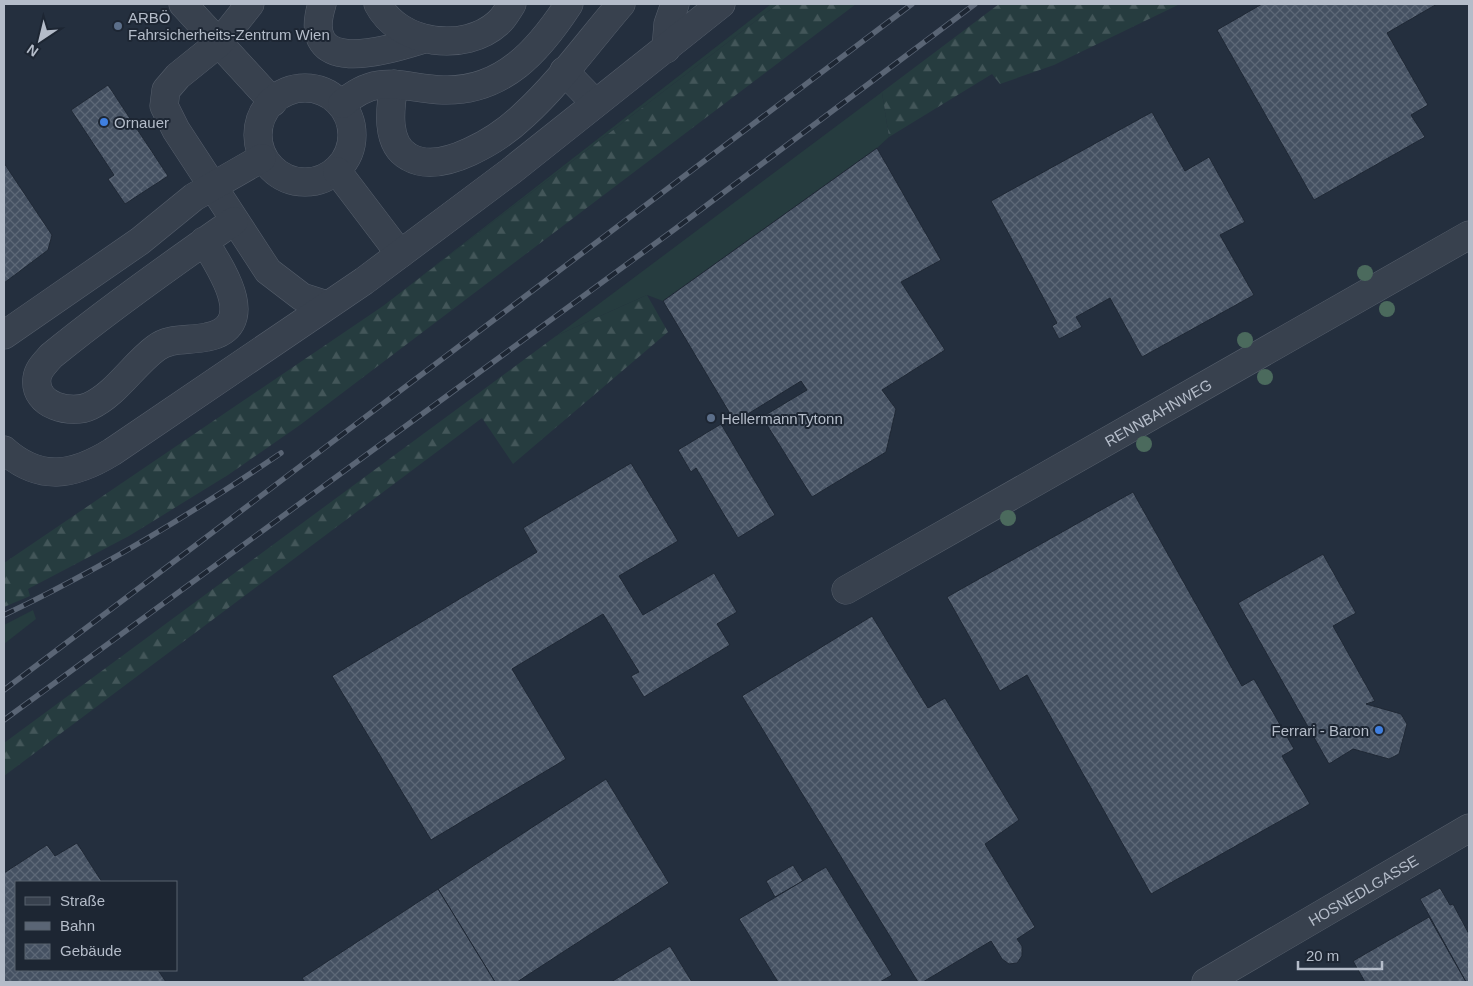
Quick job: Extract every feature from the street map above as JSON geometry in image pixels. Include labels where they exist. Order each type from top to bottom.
[{"type":"street","points":[[183,4],[273,102]]},
{"type":"street","points":[[322,4],[318,24],[321,35],[324,42],[340,54],[367,54],[424,39]]},
{"type":"street","points":[[378,4],[399,27],[424,39],[454,42],[480,34],[499,22],[512,4]]},
{"type":"street","points":[[342,104],[367,87],[394,84],[460,89],[498,79],[534,51],[568,4]]},
{"type":"street","points":[[394,84],[391,102],[392,126],[397,146],[403,154],[419,162],[438,162],[470,151],[528,112],[621,4]]},
{"type":"street","points":[[666,49],[668,24],[675,4]]},
{"type":"street","points":[[4,450],[24,465],[47,472],[65,472],[96,462],[400,254],[511,171],[721,4]]},
{"type":"street","points":[[242,6],[219,43],[170,83],[164,98],[167,114],[234,221],[268,271],[302,297],[327,305]]},
{"type":"street","points":[[564,71],[595,103]]},
{"type":"street","points":[[310,88],[327,92],[342,104],[349,115],[353,138],[349,154],[337,171],[318,181],[302,183],[288,180],[274,171],[262,158],[257,134],[261,118],[273,102],[282,94],[292,89],[310,88]]},
{"type":"street","points":[[4,335],[140,240],[212,186],[262,158]]},
{"type":"street","points":[[337,171],[400,254]]},
{"type":"street","points":[[204,242],[222,271],[233,301],[234,312],[224,330],[207,337],[173,341],[156,348],[92,405],[70,411],[49,402],[38,388],[37,379],[44,365],[62,347],[160,271],[234,221]]},
{"type":"street","name":"RENNBAHNWEG","points":[[846,590],[1469,235]]},
{"type":"street","points":[[140,240],[160,271]]},
{"type":"street","name":"HOSNEDLGASSE","points":[[1206,982],[1469,828]]},
{"type":"green space","points":[[771,4],[778,4],[383,306]]},
{"type":"green space","points":[[778,4],[856,4],[300,425],[228,475],[129,536],[28,589],[30,596],[4,607],[4,563],[383,306]]},
{"type":"green space","points":[[999,4],[1180,4],[1054,65],[1000,84],[992,74],[889,137],[882,92]]},
{"type":"green space","points":[[882,92],[889,137],[877,148],[663,301],[647,295],[556,336]]},
{"type":"green space","points":[[647,295],[668,332],[513,464],[482,418],[4,776],[4,743],[556,336]]},
{"type":"green space","points":[[33,610],[36,619],[4,644],[4,625]]},
{"type":"building","points":[[1262,4],[1437,4],[1387,33],[1428,105],[1411,115],[1425,137],[1314,200],[1217,30]]},
{"type":"building","points":[[108,85],[168,176],[125,204],[108,179],[114,175],[71,110]]},
{"type":"building","points":[[1152,112],[1185,171],[1209,157],[1245,222],[1220,235],[1254,295],[1142,357],[1110,298],[1076,317],[1082,327],[1059,339],[1052,326],[1057,323],[991,201]]},
{"type":"building","points":[[877,148],[941,260],[901,282],[945,350],[882,390],[896,409],[886,452],[812,497],[762,417],[807,390],[801,381],[735,422],[663,301]]},
{"type":"building","points":[[4,163],[52,235],[48,250],[4,283]]},
{"type":"building","points":[[721,424],[775,515],[738,538],[696,468],[691,472],[678,450]]},
{"type":"building","points":[[631,463],[678,541],[619,576],[643,615],[714,573],[737,612],[717,624],[730,645],[644,697],[631,676],[639,672],[603,614],[512,669],[566,759],[431,840],[332,676],[537,552],[523,528]]},
{"type":"building","points":[[1133,492],[1242,686],[1254,679],[1294,749],[1282,756],[1310,804],[1151,894],[1027,675],[1000,691],[947,597]]},
{"type":"building","points":[[1323,554],[1356,613],[1333,626],[1375,701],[1366,704],[1401,714],[1407,724],[1399,754],[1389,759],[1353,749],[1329,764],[1238,603]]},
{"type":"building","points":[[872,616],[928,708],[945,698],[1019,820],[985,844],[1035,927],[1017,939],[1022,946],[1022,956],[1017,963],[1009,964],[1002,959],[991,941],[923,982],[918,982],[742,696]]},
{"type":"building","points":[[606,779],[669,883],[517,982],[495,982],[438,889]]},
{"type":"building","points":[[77,843],[101,881],[15,881],[15,971],[159,971],[166,982],[4,982],[4,873],[47,845],[55,856]]},
{"type":"building","points":[[793,865],[803,881],[775,897],[766,881]]},
{"type":"building","points":[[826,867],[892,975],[880,982],[778,982],[739,919]]},
{"type":"building","points":[[1440,888],[1450,905],[1453,904],[1469,934],[1469,982],[1466,982],[1420,899]]},
{"type":"building","points":[[438,889],[495,982],[305,982],[302,978]]},
{"type":"building","points":[[1429,917],[1466,982],[1365,982],[1353,961]]},
{"type":"building","points":[[670,946],[692,982],[611,982]]},
{"type":"railway","points":[[4,690],[912,4]]},
{"type":"railway","points":[[4,720],[675,229],[975,4]]},
{"type":"railway","points":[[4,615],[76,579],[146,539],[281,453]]},
{"type":"place","name":"ARBÖ Fahrsicherheits-Zentrum Wien","points":[[118,26]]},
{"type":"place","name":"Ornauer","points":[[104,122]]},
{"type":"place","name":"HellermannTytonn","points":[[711,418]]},
{"type":"place","name":"Ferrari - Baron","points":[[1379,730]]}]
